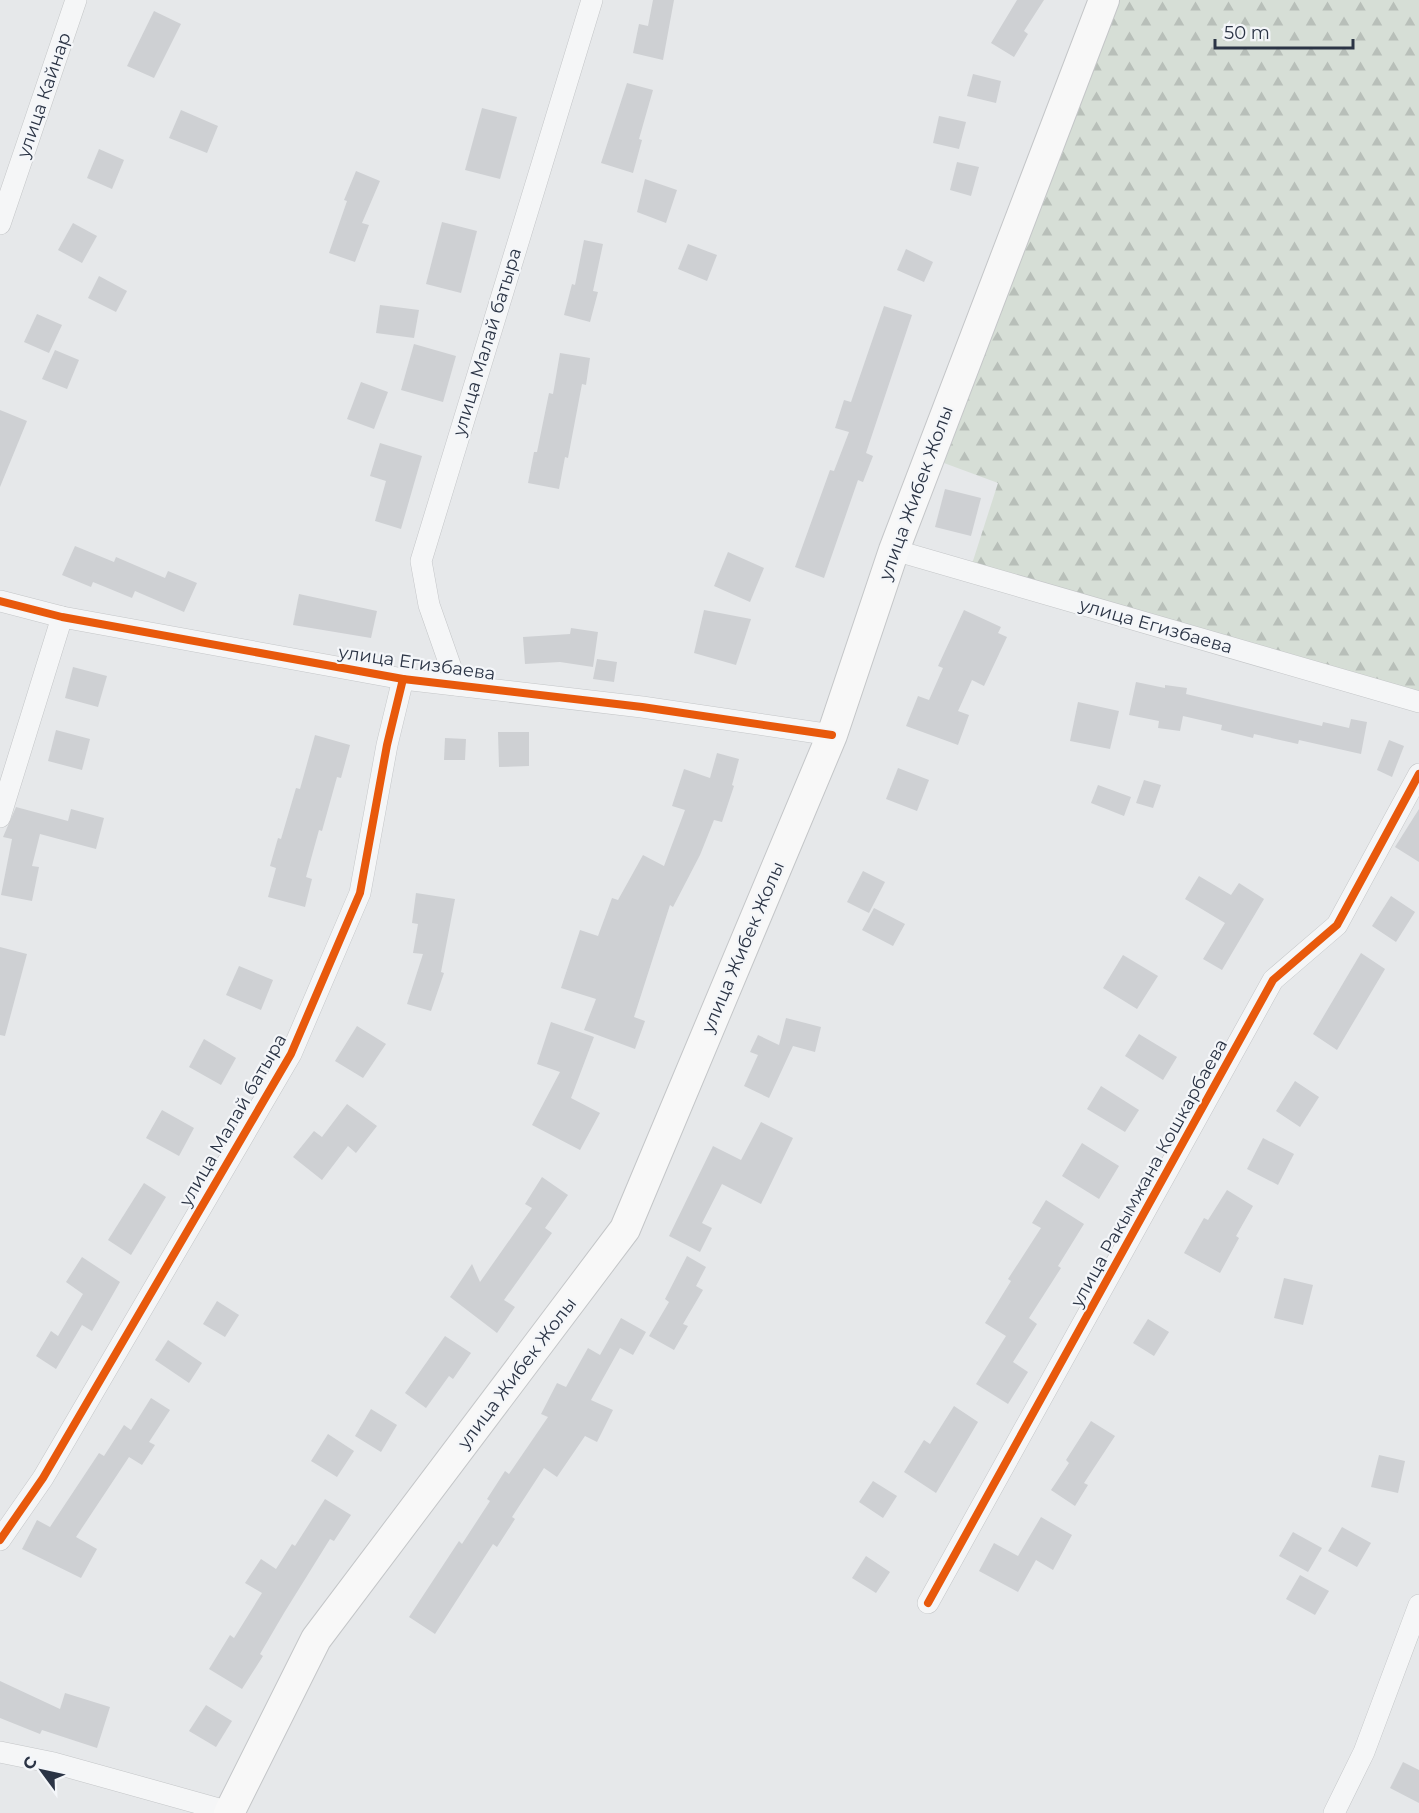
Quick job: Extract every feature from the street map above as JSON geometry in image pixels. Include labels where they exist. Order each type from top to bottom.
[{"type":"main road","name":"улица Жибек Жолы","points":[[230,1812],[316,1639],[625,1229],[832,735],[894,550],[1104,0]]},
{"type":"street","name":"улица Кайнар","points":[[0,224],[76,0]]},
{"type":"street","name":"улица Малай батыра","points":[[457,685],[429,605],[421,561],[592,0]]},
{"type":"street","name":"улица Егизбаева","points":[[894,550],[1419,702]]},
{"type":"street","name":"улица Егизбаева","points":[[0,601],[62,617],[403,679],[642,707],[832,735]]},
{"type":"street","points":[[0,817],[62,617]]},
{"type":"street","name":"улица Малай батыра","points":[[0,1540],[42,1478],[291,1054],[360,893],[387,745],[403,679]]},
{"type":"street","name":"улица Ракымжана Кошкарбаева","points":[[928,1604],[1273,980],[1337,925],[1419,774]]},
{"type":"street","points":[[1334,1813],[1364,1752],[1419,1605]]},
{"type":"street","points":[[0,1752],[54,1763],[230,1812]]},
{"type":"green space","points":[[1119,0],[1419,0],[1419,700],[971,567],[998,483],[944,463]]},
{"type":"building","points":[[653,0],[674,0],[663,60],[633,53],[639,24],[648,26]]},
{"type":"building","points":[[1017,0],[1044,0],[1024,31],[1028,34],[1014,57],[991,43]]},
{"type":"building","points":[[154,11],[181,24],[154,78],[127,66]]},
{"type":"building","points":[[973,74],[1001,81],[996,103],[967,96]]},
{"type":"building","points":[[627,83],[653,90],[639,139],[642,140],[633,173],[601,163]]},
{"type":"building","points":[[482,108],[517,117],[500,179],[465,170]]},
{"type":"building","points":[[181,110],[218,126],[207,153],[169,138]]},
{"type":"building","points":[[939,116],[966,122],[959,149],[933,143]]},
{"type":"building","points":[[99,149],[124,160],[112,189],[87,178]]},
{"type":"building","points":[[957,162],[979,167],[971,196],[950,190]]},
{"type":"building","points":[[356,171],[380,181],[362,223],[369,225],[355,262],[329,253],[347,201],[344,200]]},
{"type":"building","points":[[645,179],[677,190],[666,223],[637,212]]},
{"type":"building","points":[[442,222],[477,231],[461,293],[426,284]]},
{"type":"building","points":[[73,223],[97,236],[82,263],[58,250]]},
{"type":"building","points":[[584,240],[603,244],[593,291],[598,292],[590,322],[564,315],[572,284],[575,285]]},
{"type":"building","points":[[688,244],[717,255],[707,281],[678,269]]},
{"type":"building","points":[[906,249],[933,262],[924,282],[897,270]]},
{"type":"building","points":[[99,276],[127,291],[116,312],[88,298]]},
{"type":"building","points":[[380,305],[419,310],[414,338],[376,333]]},
{"type":"building","points":[[884,306],[912,315],[866,453],[873,456],[863,482],[858,480],[824,578],[795,567],[830,470],[834,471],[849,432],[835,428],[844,400],[851,402]]},
{"type":"building","points":[[37,314],[62,325],[49,353],[24,342]]},
{"type":"building","points":[[414,344],[456,356],[443,402],[401,390]]},
{"type":"building","points":[[55,350],[79,360],[67,389],[42,379]]},
{"type":"building","points":[[560,353],[590,358],[586,385],[582,384],[568,458],[565,457],[559,489],[528,483],[549,393],[553,394]]},
{"type":"building","points":[[361,382],[388,392],[374,429],[347,419]]},
{"type":"building","points":[[0,410],[27,421],[0,487]]},
{"type":"building","points":[[380,443],[422,456],[401,529],[375,521],[386,481],[370,476]]},
{"type":"building","points":[[945,489],[981,498],[971,536],[935,527]]},
{"type":"building","points":[[75,546],[114,562],[116,557],[165,578],[168,571],[197,583],[184,612],[135,591],[132,598],[93,582],[91,587],[62,575]]},
{"type":"building","points":[[728,552],[764,568],[750,602],[714,586]]},
{"type":"building","points":[[299,594],[377,611],[371,638],[293,625]]},
{"type":"building","points":[[704,610],[751,619],[736,665],[694,653]]},
{"type":"building","points":[[964,610],[1001,627],[998,633],[1007,637],[984,686],[972,680],[958,711],[969,715],[958,745],[906,726],[918,696],[929,700],[943,668],[938,666]]},
{"type":"building","points":[[571,628],[598,632],[593,667],[560,662],[525,664],[523,637],[570,634]]},
{"type":"building","points":[[597,659],[617,662],[614,682],[593,679]]},
{"type":"building","points":[[73,667],[107,676],[98,707],[65,698]]},
{"type":"building","points":[[1136,682],[1165,688],[1165,685],[1187,688],[1186,694],[1322,726],[1323,722],[1349,728],[1351,719],[1367,722],[1361,754],[1299,740],[1298,744],[1254,734],[1253,738],[1221,730],[1222,725],[1183,716],[1180,731],[1158,728],[1159,721],[1129,715]]},
{"type":"building","points":[[1078,702],[1119,711],[1110,749],[1070,741]]},
{"type":"building","points":[[56,730],[90,739],[82,770],[48,761]]},
{"type":"building","points":[[498,732],[529,732],[529,766],[499,767]]},
{"type":"building","points":[[315,735],[350,745],[341,778],[337,777],[322,831],[319,830],[306,877],[312,879],[305,907],[268,897],[276,868],[270,866],[278,838],[281,839],[296,788],[300,789]]},
{"type":"building","points":[[445,738],[466,739],[465,760],[444,760]]},
{"type":"building","points":[[1389,740],[1404,746],[1392,777],[1377,770]]},
{"type":"building","points":[[717,753],[739,759],[732,785],[734,786],[722,822],[714,820],[700,855],[673,907],[670,905],[634,1017],[645,1021],[635,1049],[584,1030],[596,999],[561,988],[580,930],[598,936],[612,898],[618,900],[643,855],[664,866],[685,810],[672,806],[684,769],[710,778]]},
{"type":"building","points":[[898,768],[929,780],[917,811],[886,799]]},
{"type":"building","points":[[1144,780],[1161,785],[1153,808],[1136,803]]},
{"type":"building","points":[[1098,785],[1131,797],[1124,816],[1091,803]]},
{"type":"building","points":[[16,807],[68,821],[71,809],[104,818],[96,849],[40,834],[32,866],[39,867],[32,901],[1,895],[12,839],[3,837]]},
{"type":"building","points":[[1419,809],[1419,862],[1395,847]]},
{"type":"building","points":[[863,871],[885,882],[869,913],[847,902]]},
{"type":"building","points":[[1199,876],[1231,895],[1239,883],[1264,899],[1222,970],[1203,959],[1225,923],[1185,899]]},
{"type":"building","points":[[416,893],[455,899],[441,972],[444,973],[431,1011],[407,1004],[423,954],[413,953],[418,924],[412,923]]},
{"type":"building","points":[[1391,896],[1415,912],[1396,942],[1372,926]]},
{"type":"building","points":[[874,908],[905,924],[893,946],[862,930]]},
{"type":"building","points":[[0,947],[27,954],[5,1036],[0,1035]]},
{"type":"building","points":[[1361,953],[1385,969],[1337,1050],[1313,1034]]},
{"type":"building","points":[[1123,955],[1158,976],[1137,1009],[1103,988]]},
{"type":"building","points":[[239,966],[273,980],[261,1010],[226,995]]},
{"type":"building","points":[[786,1018],[821,1027],[815,1052],[793,1046],[769,1098],[744,1086],[758,1055],[750,1052],[758,1035],[779,1045]]},
{"type":"building","points":[[551,1022],[594,1037],[571,1098],[600,1113],[580,1150],[532,1125],[560,1072],[537,1064]]},
{"type":"building","points":[[357,1026],[386,1044],[363,1078],[335,1061]]},
{"type":"building","points":[[1139,1034],[1177,1057],[1163,1080],[1125,1056]]},
{"type":"building","points":[[204,1039],[236,1058],[221,1085],[189,1067]]},
{"type":"building","points":[[1295,1081],[1319,1097],[1300,1127],[1276,1111]]},
{"type":"building","points":[[1101,1086],[1139,1110],[1125,1132],[1087,1109]]},
{"type":"building","points":[[347,1104],[377,1126],[356,1153],[348,1146],[322,1180],[293,1157],[314,1131],[322,1137]]},
{"type":"building","points":[[162,1110],[194,1128],[179,1156],[146,1138]]},
{"type":"building","points":[[761,1122],[793,1138],[761,1204],[722,1184],[702,1223],[712,1228],[700,1252],[669,1236],[713,1146],[741,1160]]},
{"type":"building","points":[[1263,1138],[1294,1154],[1278,1185],[1247,1169]]},
{"type":"building","points":[[1082,1143],[1119,1166],[1099,1199],[1062,1176]]},
{"type":"building","points":[[542,1177],[568,1195],[545,1228],[552,1233],[504,1300],[515,1307],[497,1333],[450,1297],[472,1264],[480,1282],[532,1208],[525,1204]]},
{"type":"building","points":[[144,1183],[166,1197],[131,1255],[108,1240]]},
{"type":"building","points":[[1227,1190],[1253,1206],[1236,1236],[1239,1238],[1220,1273],[1184,1253],[1204,1218],[1208,1220]]},
{"type":"building","points":[[1046,1200],[1084,1224],[1058,1266],[1061,1268],[1029,1318],[1037,1324],[1013,1362],[1028,1372],[1008,1404],[976,1384],[1006,1336],[985,1323],[1011,1281],[1008,1279],[1041,1228],[1032,1223]]},
{"type":"building","points":[[687,1256],[706,1267],[696,1286],[703,1290],[683,1324],[688,1326],[674,1350],[649,1336],[669,1302],[665,1299]]},
{"type":"building","points":[[82,1257],[120,1282],[92,1331],[82,1325],[56,1369],[36,1356],[51,1331],[58,1336],[83,1294],[66,1282]]},
{"type":"building","points":[[1284,1278],[1313,1285],[1303,1325],[1274,1318]]},
{"type":"building","points":[[217,1301],[239,1315],[225,1337],[203,1324]]},
{"type":"building","points":[[621,1318],[646,1332],[633,1355],[620,1348],[591,1400],[613,1410],[597,1442],[585,1436],[557,1477],[544,1468],[512,1517],[515,1519],[497,1547],[493,1544],[435,1634],[409,1617],[459,1541],[462,1544],[490,1501],[487,1499],[505,1471],[509,1474],[548,1417],[541,1414],[557,1383],[566,1387],[588,1348],[600,1355]]},
{"type":"building","points":[[1148,1319],[1169,1332],[1154,1356],[1133,1343]]},
{"type":"building","points":[[445,1336],[471,1353],[453,1379],[449,1376],[426,1408],[405,1393]]},
{"type":"building","points":[[168,1340],[202,1363],[189,1383],[155,1360]]},
{"type":"building","points":[[151,1398],[170,1410],[149,1442],[155,1445],[142,1465],[129,1457],[76,1537],[97,1549],[81,1578],[22,1549],[37,1520],[50,1527],[99,1453],[104,1456],[124,1425],[131,1430]]},
{"type":"building","points":[[954,1406],[978,1422],[936,1493],[904,1472],[924,1440],[930,1444]]},
{"type":"building","points":[[371,1409],[397,1425],[381,1452],[355,1436]]},
{"type":"building","points":[[1091,1421],[1115,1436],[1084,1483],[1088,1485],[1075,1506],[1051,1490],[1069,1463],[1066,1460]]},
{"type":"building","points":[[328,1434],[354,1451],[337,1477],[311,1461]]},
{"type":"building","points":[[1379,1455],[1405,1461],[1398,1493],[1371,1487]]},
{"type":"building","points":[[873,1481],[897,1496],[883,1518],[859,1502]]},
{"type":"building","points":[[325,1499],[351,1515],[334,1541],[330,1539],[284,1613],[260,1654],[263,1656],[242,1689],[209,1669],[230,1635],[234,1638],[262,1593],[245,1583],[261,1559],[276,1569],[292,1544],[295,1546]]},
{"type":"building","points":[[1041,1517],[1072,1535],[1053,1570],[1036,1560],[1018,1592],[979,1571],[994,1543],[1018,1556]]},
{"type":"building","points":[[1342,1527],[1371,1543],[1357,1567],[1328,1551]]},
{"type":"building","points":[[1293,1532],[1322,1548],[1308,1572],[1279,1556]]},
{"type":"building","points":[[866,1556],[890,1572],[876,1593],[852,1578]]},
{"type":"building","points":[[1300,1575],[1329,1591],[1315,1615],[1286,1599]]},
{"type":"building","points":[[0,1681],[60,1709],[65,1693],[110,1707],[97,1748],[42,1730],[40,1734],[0,1718]]},
{"type":"building","points":[[206,1705],[232,1721],[216,1747],[189,1731]]},
{"type":"building","points":[[1403,1762],[1419,1770],[1419,1803],[1390,1788]]},
{"type":"cycle path","points":[[0,601],[62,617],[403,679],[642,707],[832,735]]},
{"type":"cycle path","points":[[0,1540],[43,1478],[291,1054],[360,893],[387,745],[403,679]]},
{"type":"cycle path","points":[[928,1603],[1273,980],[1337,925],[1419,774]]}]
